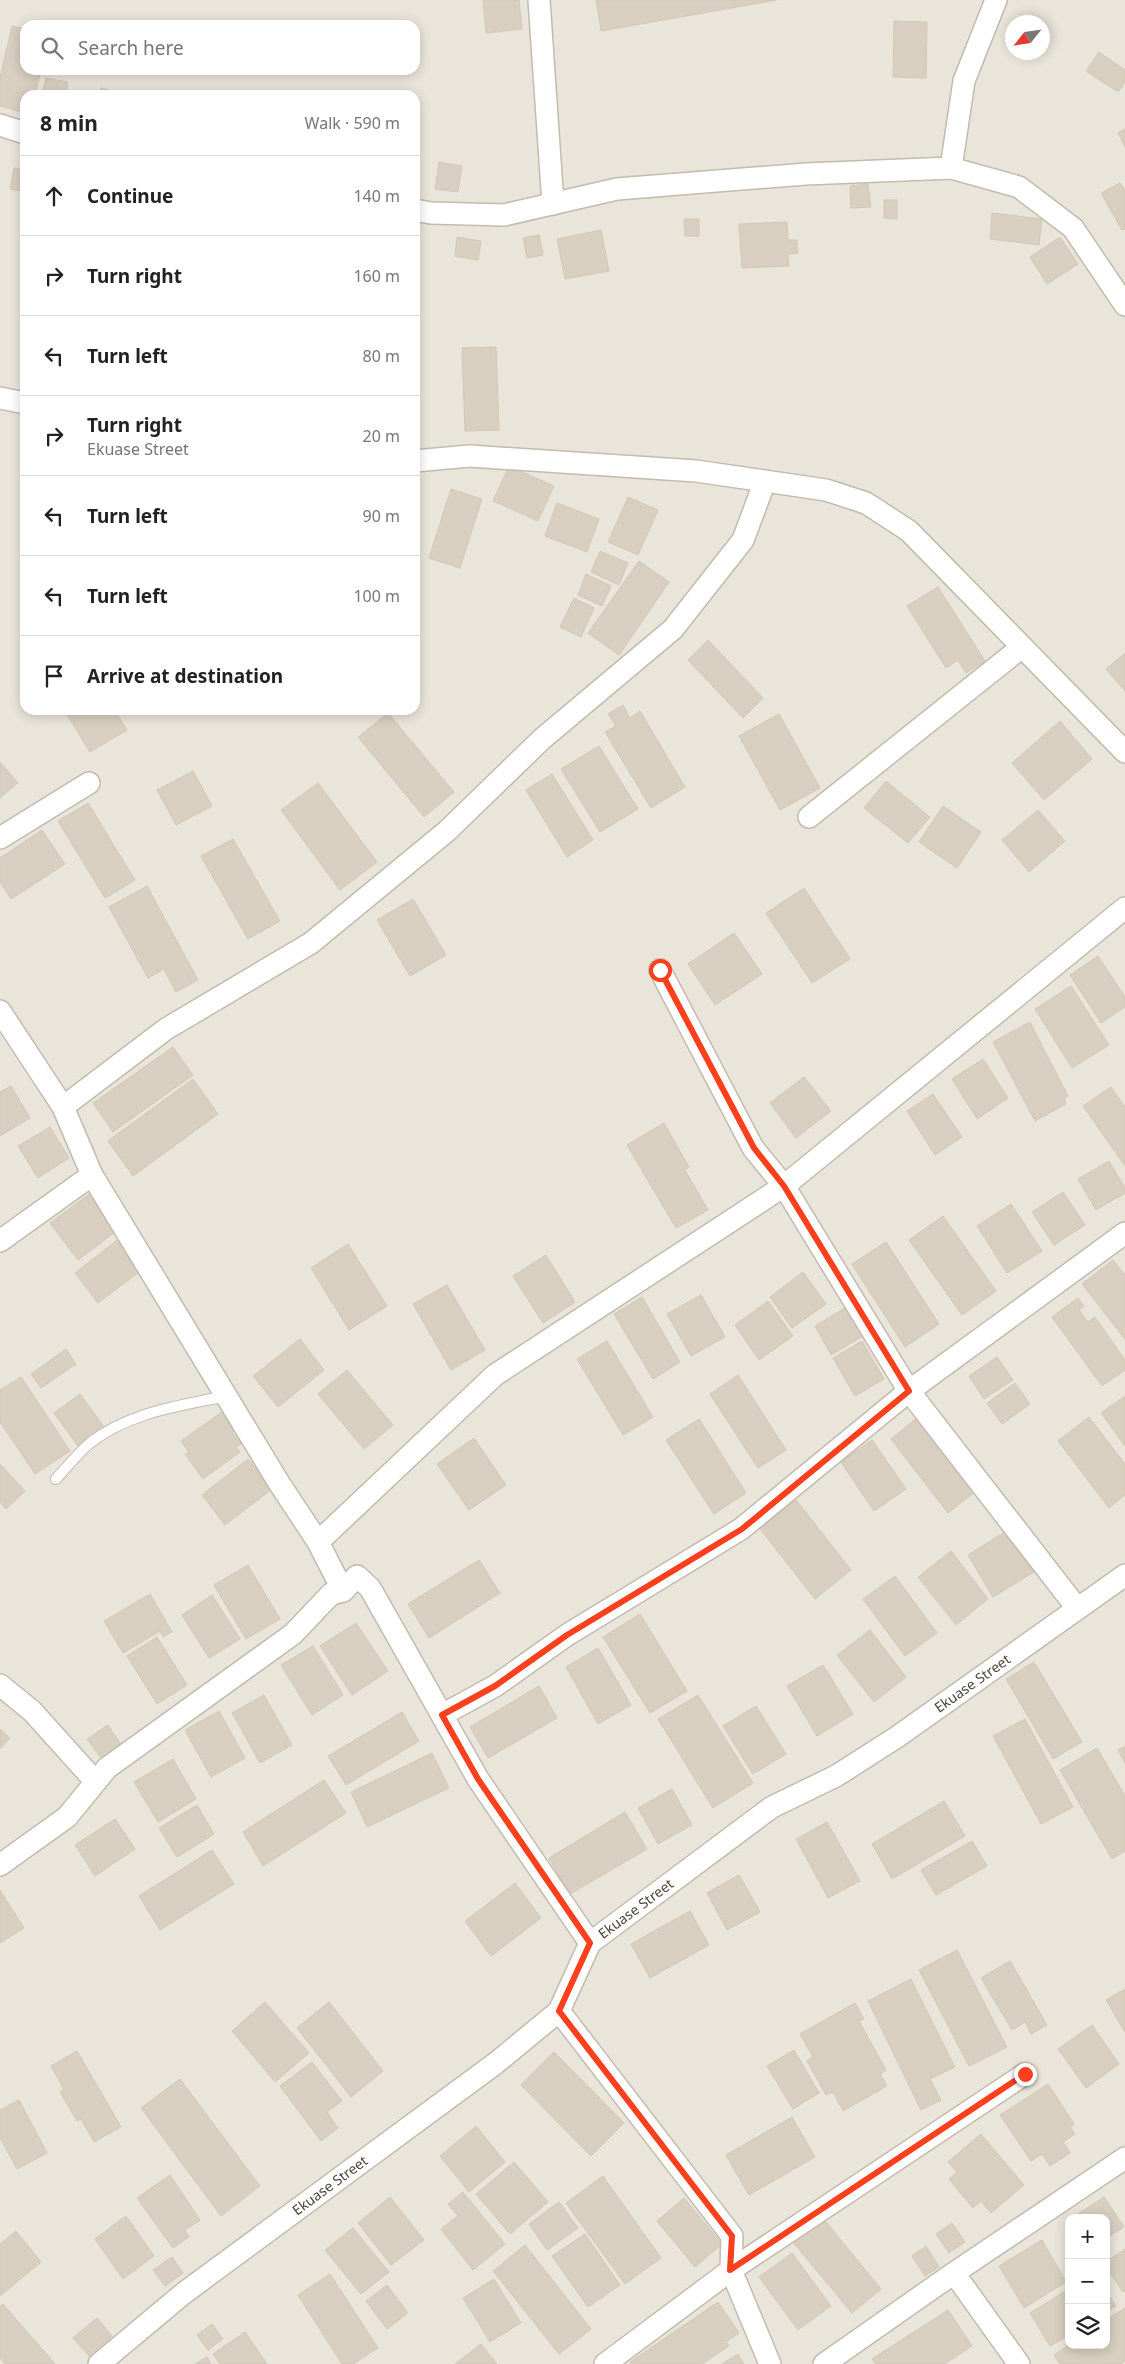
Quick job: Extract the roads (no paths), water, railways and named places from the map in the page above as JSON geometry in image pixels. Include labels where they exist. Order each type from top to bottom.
[{"type":"street","points":[[539,0],[553,204]]},
{"type":"street","points":[[951,168],[964,81],[996,0]]},
{"type":"street","points":[[0,125],[20,132]]},
{"type":"street","points":[[420,211],[431,213],[504,215],[617,189],[806,174],[951,168],[1019,187],[1073,228],[1125,305]]},
{"type":"street","points":[[0,398],[20,402]]},
{"type":"street","points":[[420,460],[469,456],[696,471],[826,490],[866,503],[909,530],[1125,752]]},
{"type":"street","points":[[63,1107],[166,1029],[311,942],[447,831],[542,739],[673,629],[744,540],[765,481]]},
{"type":"street","points":[[809,817],[1022,648]]},
{"type":"street","points":[[0,838],[88,783]]},
{"type":"street","points":[[318,1542],[495,1375],[784,1186],[1125,908]]},
{"type":"street","points":[[660,970],[754,1148],[784,1186],[909,1391],[1077,1608]]},
{"type":"street","points":[[0,1011],[63,1107],[92,1175],[226,1396],[318,1542],[343,1591]]},
{"type":"street","points":[[0,1241],[92,1175]]},
{"type":"street","points":[[442,1715],[495,1686],[567,1635],[742,1529],[909,1391],[1125,1233]]},
{"type":"street","name":"Ekuase Street","points":[[99,2364],[184,2293],[496,2064],[559,2011],[590,1943],[772,1807],[836,1776],[890,1742],[1125,1575]]},
{"type":"street","points":[[0,1865],[67,1818],[107,1768],[294,1634],[330,1594],[343,1591],[357,1576],[370,1588],[478,1779],[590,1943]]},
{"type":"street","points":[[0,1685],[32,1711],[95,1781]]},
{"type":"street","points":[[559,2011],[732,2236],[730,2270],[770,2364]]},
{"type":"street","points":[[604,2364],[730,2270],[1025,2074]]},
{"type":"street","points":[[824,2364],[954,2273],[1125,2158]]},
{"type":"street","points":[[954,2273],[1019,2364]]},
{"type":"lane","points":[[56,1479],[90,1443],[117,1427],[148,1413],[226,1396]]}]
